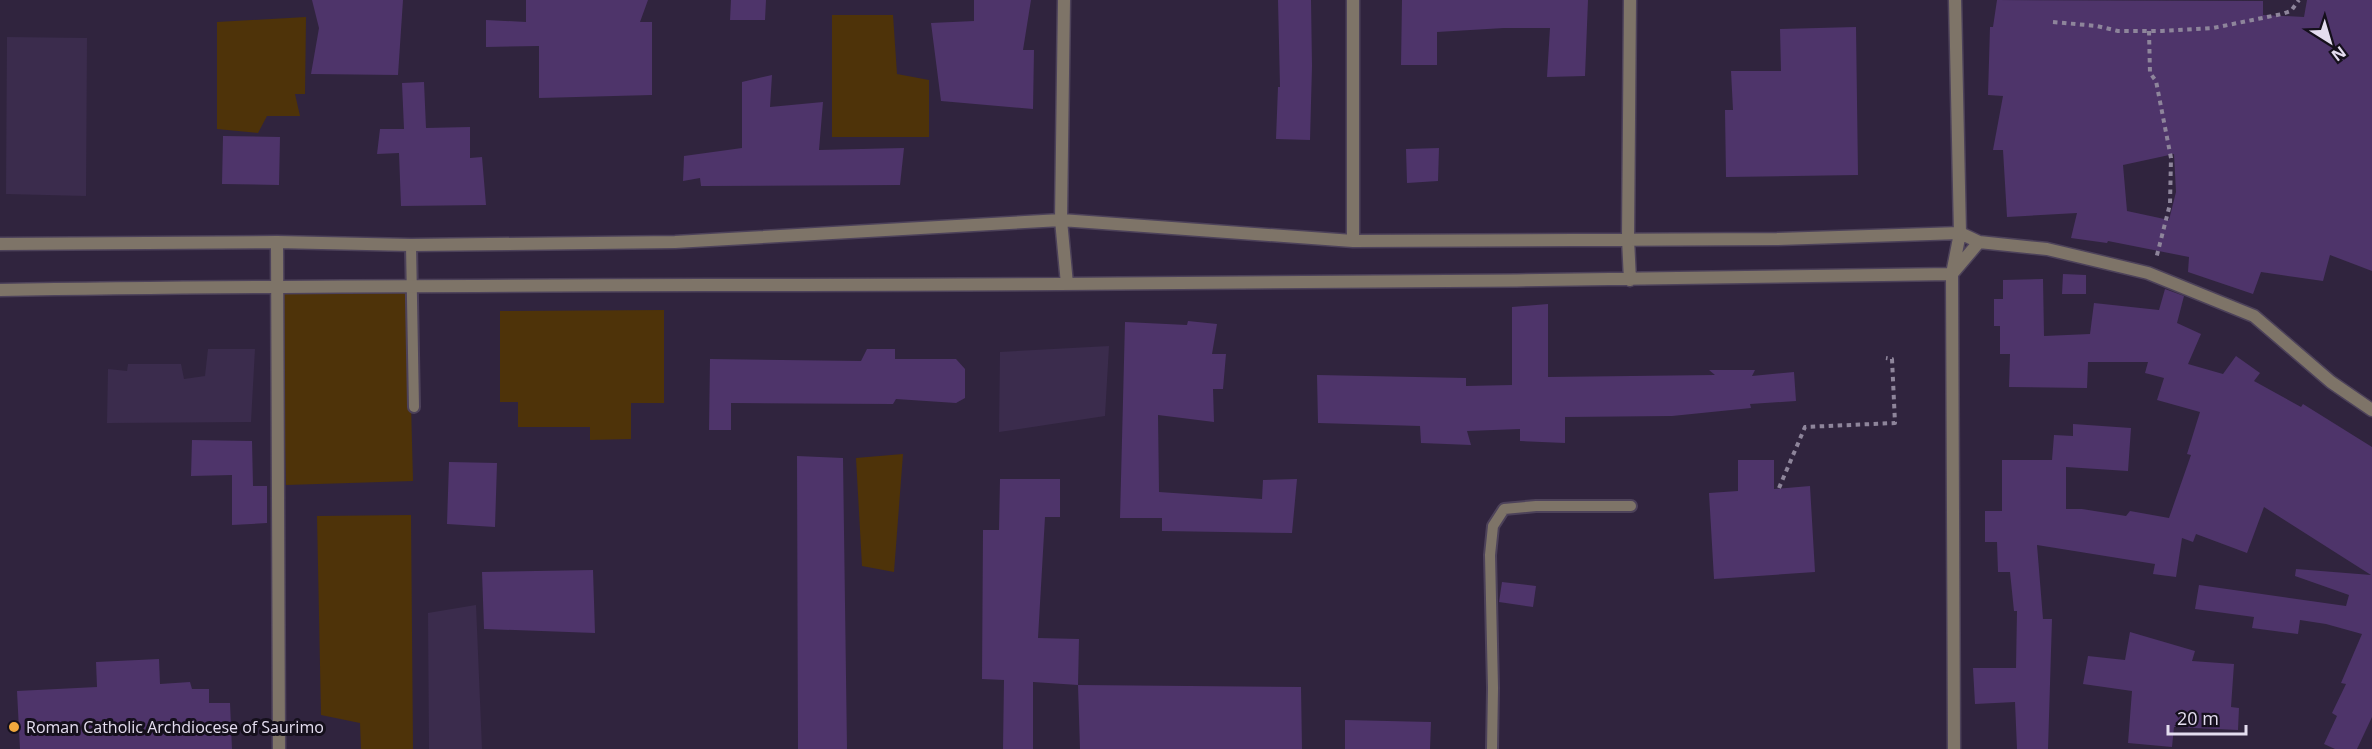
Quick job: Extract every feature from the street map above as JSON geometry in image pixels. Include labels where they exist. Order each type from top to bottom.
[{"type":"street","points":[[1064,0],[1061,220],[1067,284]]},
{"type":"street","points":[[1353,0],[1353,241]]},
{"type":"street","points":[[1630,0],[1628,239],[1630,280]]},
{"type":"street","points":[[1954,749],[1952,274],[1960,233],[1955,0]]},
{"type":"street","points":[[0,244],[277,242],[411,245],[675,242],[1061,220],[1353,241],[1777,239],[1960,233],[1979,242],[2047,249],[2148,273],[2254,316],[2331,382],[2372,410]]},
{"type":"street","points":[[277,242],[279,749]]},
{"type":"street","points":[[0,290],[276,285],[1067,284],[1630,280],[1952,274],[1979,242]]},
{"type":"lane","points":[[411,245],[414,407]]},
{"type":"lane","points":[[1492,749],[1490,555],[1493,526],[1504,509],[1536,506],[1630,506]]},
{"type":"path","points":[[2053,22],[2097,26],[2118,31],[2213,28],[2269,17],[2291,10],[2299,0]]},
{"type":"path","points":[[2148,273],[2153,268],[2161,245],[2170,204],[2171,158],[2156,81],[2150,73],[2149,31]]},
{"type":"path","points":[[1779,488],[1805,427],[1895,423],[1892,359],[1886,358]]},
{"type":"shaded area","points":[[832,15],[893,15],[897,74],[929,80],[929,137],[832,137]]},
{"type":"shaded area","points":[[306,17],[305,94],[295,94],[300,116],[267,116],[258,133],[217,129],[217,22]]},
{"type":"shaded area","points":[[7,37],[87,38],[86,196],[6,194]]},
{"type":"shaded area","points":[[408,287],[413,481],[286,485],[281,291]]},
{"type":"shaded area","points":[[664,310],[664,403],[631,403],[631,439],[590,440],[590,427],[518,427],[518,402],[500,402],[500,311]]},
{"type":"shaded area","points":[[1109,346],[1105,416],[999,432],[1000,352]]},
{"type":"shaded area","points":[[208,349],[255,349],[251,422],[107,423],[108,369],[127,371],[128,364],[181,364],[184,379],[205,376]]},
{"type":"shaded area","points":[[903,454],[894,572],[862,566],[856,458]]},
{"type":"shaded area","points":[[411,515],[413,749],[361,749],[360,723],[321,715],[317,516]]},
{"type":"shaded area","points":[[476,605],[482,749],[429,749],[428,613]]},
{"type":"building","points":[[312,0],[403,0],[398,75],[311,74],[319,28]]},
{"type":"building","points":[[526,0],[648,0],[640,22],[652,22],[652,95],[539,98],[539,46],[486,47],[486,20],[526,22]]},
{"type":"building","points":[[731,0],[766,0],[765,20],[730,20]]},
{"type":"building","points":[[974,0],[1031,0],[1023,50],[1034,50],[1033,109],[941,101],[931,23],[974,21]]},
{"type":"building","points":[[1278,0],[1311,0],[1310,140],[1276,139],[1278,87],[1280,87]]},
{"type":"building","points":[[1402,0],[1588,0],[1585,76],[1547,77],[1550,28],[1437,32],[1437,65],[1401,65]]},
{"type":"building","points":[[1997,0],[2263,1],[2263,15],[2304,17],[2307,0],[2372,0],[2372,271],[2330,255],[2323,281],[2261,272],[2253,294],[2188,272],[2189,257],[2108,241],[2107,243],[2071,238],[2077,213],[2007,217],[2003,150],[1993,150],[2003,96],[1988,95],[1990,27],[1993,27]],"holes":[[[2174,154],[2176,192],[2169,220],[2127,211],[2123,165]]]},
{"type":"building","points":[[1856,27],[1858,175],[1726,177],[1725,110],[1733,110],[1731,71],[1781,71],[1780,29]]},
{"type":"building","points":[[772,75],[770,107],[823,102],[819,150],[904,148],[900,185],[701,186],[700,178],[683,181],[684,156],[742,148],[742,82]]},
{"type":"building","points":[[424,82],[426,128],[470,127],[470,158],[482,157],[486,205],[401,206],[399,153],[377,154],[380,129],[404,129],[402,83]]},
{"type":"building","points":[[223,136],[280,137],[279,185],[222,184]]},
{"type":"building","points":[[1439,148],[1438,181],[1407,183],[1406,149]]},
{"type":"building","points":[[2063,274],[2086,275],[2086,294],[2062,294]]},
{"type":"building","points":[[2043,279],[2044,336],[2090,334],[2094,303],[2159,310],[2165,289],[2184,296],[2177,323],[2201,334],[2188,364],[2223,374],[2236,356],[2260,373],[2254,381],[2301,407],[2303,404],[2372,447],[2372,717],[2357,749],[2335,749],[2324,744],[2337,716],[2332,713],[2346,684],[2341,683],[2362,634],[2326,624],[2300,620],[2298,634],[2252,628],[2254,617],[2195,609],[2199,585],[2346,606],[2349,595],[2295,576],[2296,569],[2371,575],[2264,507],[2247,553],[2196,534],[2193,542],[2182,538],[2176,577],[2153,574],[2155,564],[2037,545],[2043,619],[2052,619],[2048,749],[2017,749],[2015,702],[1975,704],[1973,668],[2016,668],[2017,611],[2014,611],[2010,572],[1998,572],[1997,542],[1985,542],[1985,511],[2002,511],[2002,460],[2052,460],[2054,435],[2073,436],[2073,424],[2131,428],[2128,471],[2066,467],[2066,509],[2082,509],[2126,516],[2130,511],[2169,518],[2191,455],[2187,454],[2200,412],[2157,400],[2164,378],[2145,373],[2148,362],[2088,362],[2087,388],[2009,387],[2010,354],[2000,354],[2000,326],[1994,326],[1994,299],[2003,299],[2003,280]]},
{"type":"building","points":[[1548,304],[1548,377],[1715,375],[1709,370],[1755,370],[1752,376],[1794,372],[1796,401],[1750,404],[1751,408],[1672,416],[1565,417],[1565,443],[1520,441],[1520,429],[1467,431],[1471,445],[1421,443],[1420,426],[1318,423],[1317,375],[1466,378],[1466,386],[1512,385],[1512,307]]},
{"type":"building","points":[[1188,321],[1217,324],[1212,354],[1226,354],[1223,389],[1213,389],[1214,422],[1158,415],[1159,492],[1262,499],[1263,480],[1297,479],[1292,533],[1162,531],[1162,518],[1120,518],[1125,322],[1187,325]]},
{"type":"building","points":[[867,349],[895,349],[895,359],[956,359],[965,369],[965,398],[956,403],[896,399],[893,404],[731,403],[731,430],[709,430],[710,359],[861,361]]},
{"type":"building","points":[[192,440],[252,441],[253,486],[267,486],[267,523],[232,525],[232,475],[191,476]]},
{"type":"building","points":[[797,456],[843,458],[847,749],[798,749]]},
{"type":"building","points":[[1738,460],[1774,460],[1774,489],[1810,486],[1815,572],[1714,579],[1709,493],[1738,491]]},
{"type":"building","points":[[449,462],[497,463],[495,527],[447,524]]},
{"type":"building","points":[[1000,479],[1060,479],[1060,517],[1045,517],[1038,638],[1079,639],[1078,685],[1033,682],[1033,749],[1003,749],[1004,680],[982,679],[983,530],[999,530]]},
{"type":"building","points":[[593,570],[595,633],[484,629],[482,572]]},
{"type":"building","points":[[1502,582],[1536,586],[1533,607],[1499,602]]},
{"type":"building","points":[[2130,632],[2195,651],[2192,661],[2234,664],[2231,707],[2239,708],[2238,730],[2174,727],[2172,747],[2128,743],[2132,691],[2083,684],[2088,656],[2125,660]]},
{"type":"building","points":[[159,659],[160,684],[190,682],[192,689],[209,689],[209,703],[230,703],[232,749],[20,749],[17,691],[97,687],[96,662]]},
{"type":"building","points":[[1078,685],[1301,687],[1302,749],[1080,749]]},
{"type":"building","points":[[1345,720],[1431,722],[1430,749],[1345,749]]},
{"type":"place","name":"Roman Catholic Archdiocese of Saurimo","points":[[14,727]]}]
